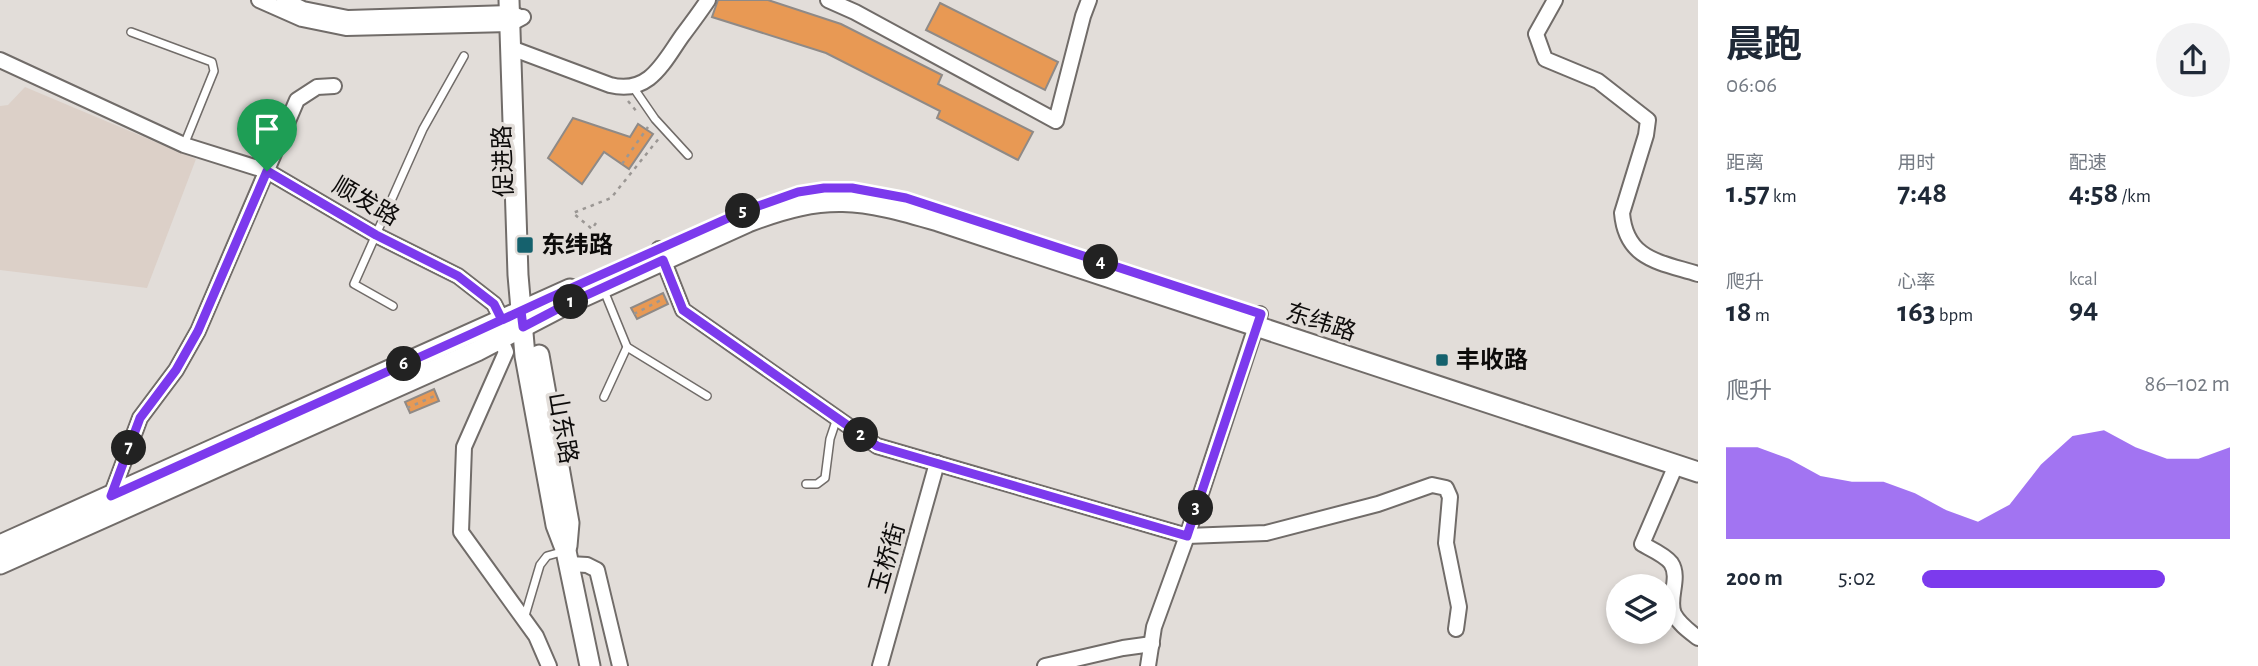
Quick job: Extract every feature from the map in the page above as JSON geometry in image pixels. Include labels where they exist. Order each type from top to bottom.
[{"type":"main road","name":"促进路","points":[[515,11],[518,275],[528,316]]},
{"type":"main road","name":"东纬路","points":[[0,545],[501,329],[661,255],[774,212],[801,205],[848,200],[938,220],[1698,459]]},
{"type":"main road","name":"山东路","points":[[528,316],[530,381],[547,477],[590,666]]},
{"type":"main road","name":"东纬路","points":[[1259,320],[1698,472]]},
{"type":"main road","name":"东纬路","points":[[0,564],[465,356],[501,329]]},
{"type":"street","points":[[259,0],[302,19],[365,29],[515,11]]},
{"type":"street","points":[[284,0],[303,9],[327,15],[367,19],[515,11]]},
{"type":"street","points":[[517,51],[610,85],[623,88],[633,86],[644,82],[658,71],[708,0]]},
{"type":"street","points":[[828,0],[1056,121],[1089,0]]},
{"type":"street","points":[[1555,0],[1536,34],[1545,59],[1598,80],[1648,120],[1646,135],[1622,213],[1623,226],[1631,246],[1647,258],[1698,274]]},
{"type":"street","name":"顺发路","points":[[0,60],[184,145],[267,171],[376,235],[458,276],[494,304],[501,329]]},
{"type":"street","points":[[111,496],[140,418],[176,370],[198,331],[297,100],[317,87],[334,86]]},
{"type":"street","points":[[661,255],[683,310],[877,446],[1187,536],[1266,533],[1378,505],[1432,485],[1446,488],[1450,497],[1446,543],[1460,607],[1456,629]]},
{"type":"street","points":[[1148,666],[1154,627],[1259,320]]},
{"type":"street","points":[[501,329],[506,352],[464,447],[461,532],[536,636],[549,666]]},
{"type":"street","name":"玉桥街","points":[[880,666],[937,463]]},
{"type":"street","points":[[1676,465],[1642,544],[1671,564],[1675,578],[1672,612],[1682,626],[1698,638]]},
{"type":"street","points":[[567,557],[597,570],[620,666]]},
{"type":"street","points":[[1045,666],[1152,644]]},
{"type":"lane","points":[[131,32],[212,62],[214,71],[184,145]]},
{"type":"lane","points":[[393,306],[354,284],[423,129],[464,56]]},
{"type":"lane","points":[[633,86],[655,119],[688,155]]},
{"type":"lane","points":[[601,282],[627,347],[707,396]]},
{"type":"lane","points":[[604,397],[627,347]]},
{"type":"lane","points":[[806,484],[817,484],[825,478],[830,439],[837,418]]},
{"type":"lane","points":[[524,619],[540,565],[547,556],[567,557]]},
{"type":"path","points":[[628,101],[642,118]]},
{"type":"path","points":[[596,223],[592,229],[573,213],[611,198],[660,136],[649,126],[622,164]]},
{"type":"path","points":[[634,314],[665,298]]},
{"type":"path","points":[[407,408],[437,395]]},
{"type":"shaded area","points":[[25,87],[196,159],[147,288],[0,270],[0,106],[8,105]]},
{"type":"building","points":[[718,0],[768,0],[841,24],[942,75],[938,84],[1033,132],[1018,160],[937,118],[940,111],[826,53],[712,17]]},
{"type":"building","points":[[940,3],[1058,62],[1045,90],[926,30]]},
{"type":"building","points":[[573,118],[630,137],[638,124],[653,134],[629,169],[604,152],[582,184],[548,158]]},
{"type":"building","points":[[663,293],[668,304],[637,319],[631,308]]},
{"type":"building","points":[[434,389],[439,401],[410,413],[405,402]]},
{"type":"place","name":"东纬路","points":[[525,245]]},
{"type":"place","name":"丰收路","points":[[1442,360]]},
{"type":"route","points":[[267,171],[198,331],[176,370],[140,418],[111,496],[502,320],[521,311],[549,298],[744,211],[798,192],[852,188],[906,198],[1261,314],[1187,536],[877,446],[683,310],[663,260],[523,327],[521,311],[502,320],[494,304],[458,276],[376,235],[267,171]]}]
